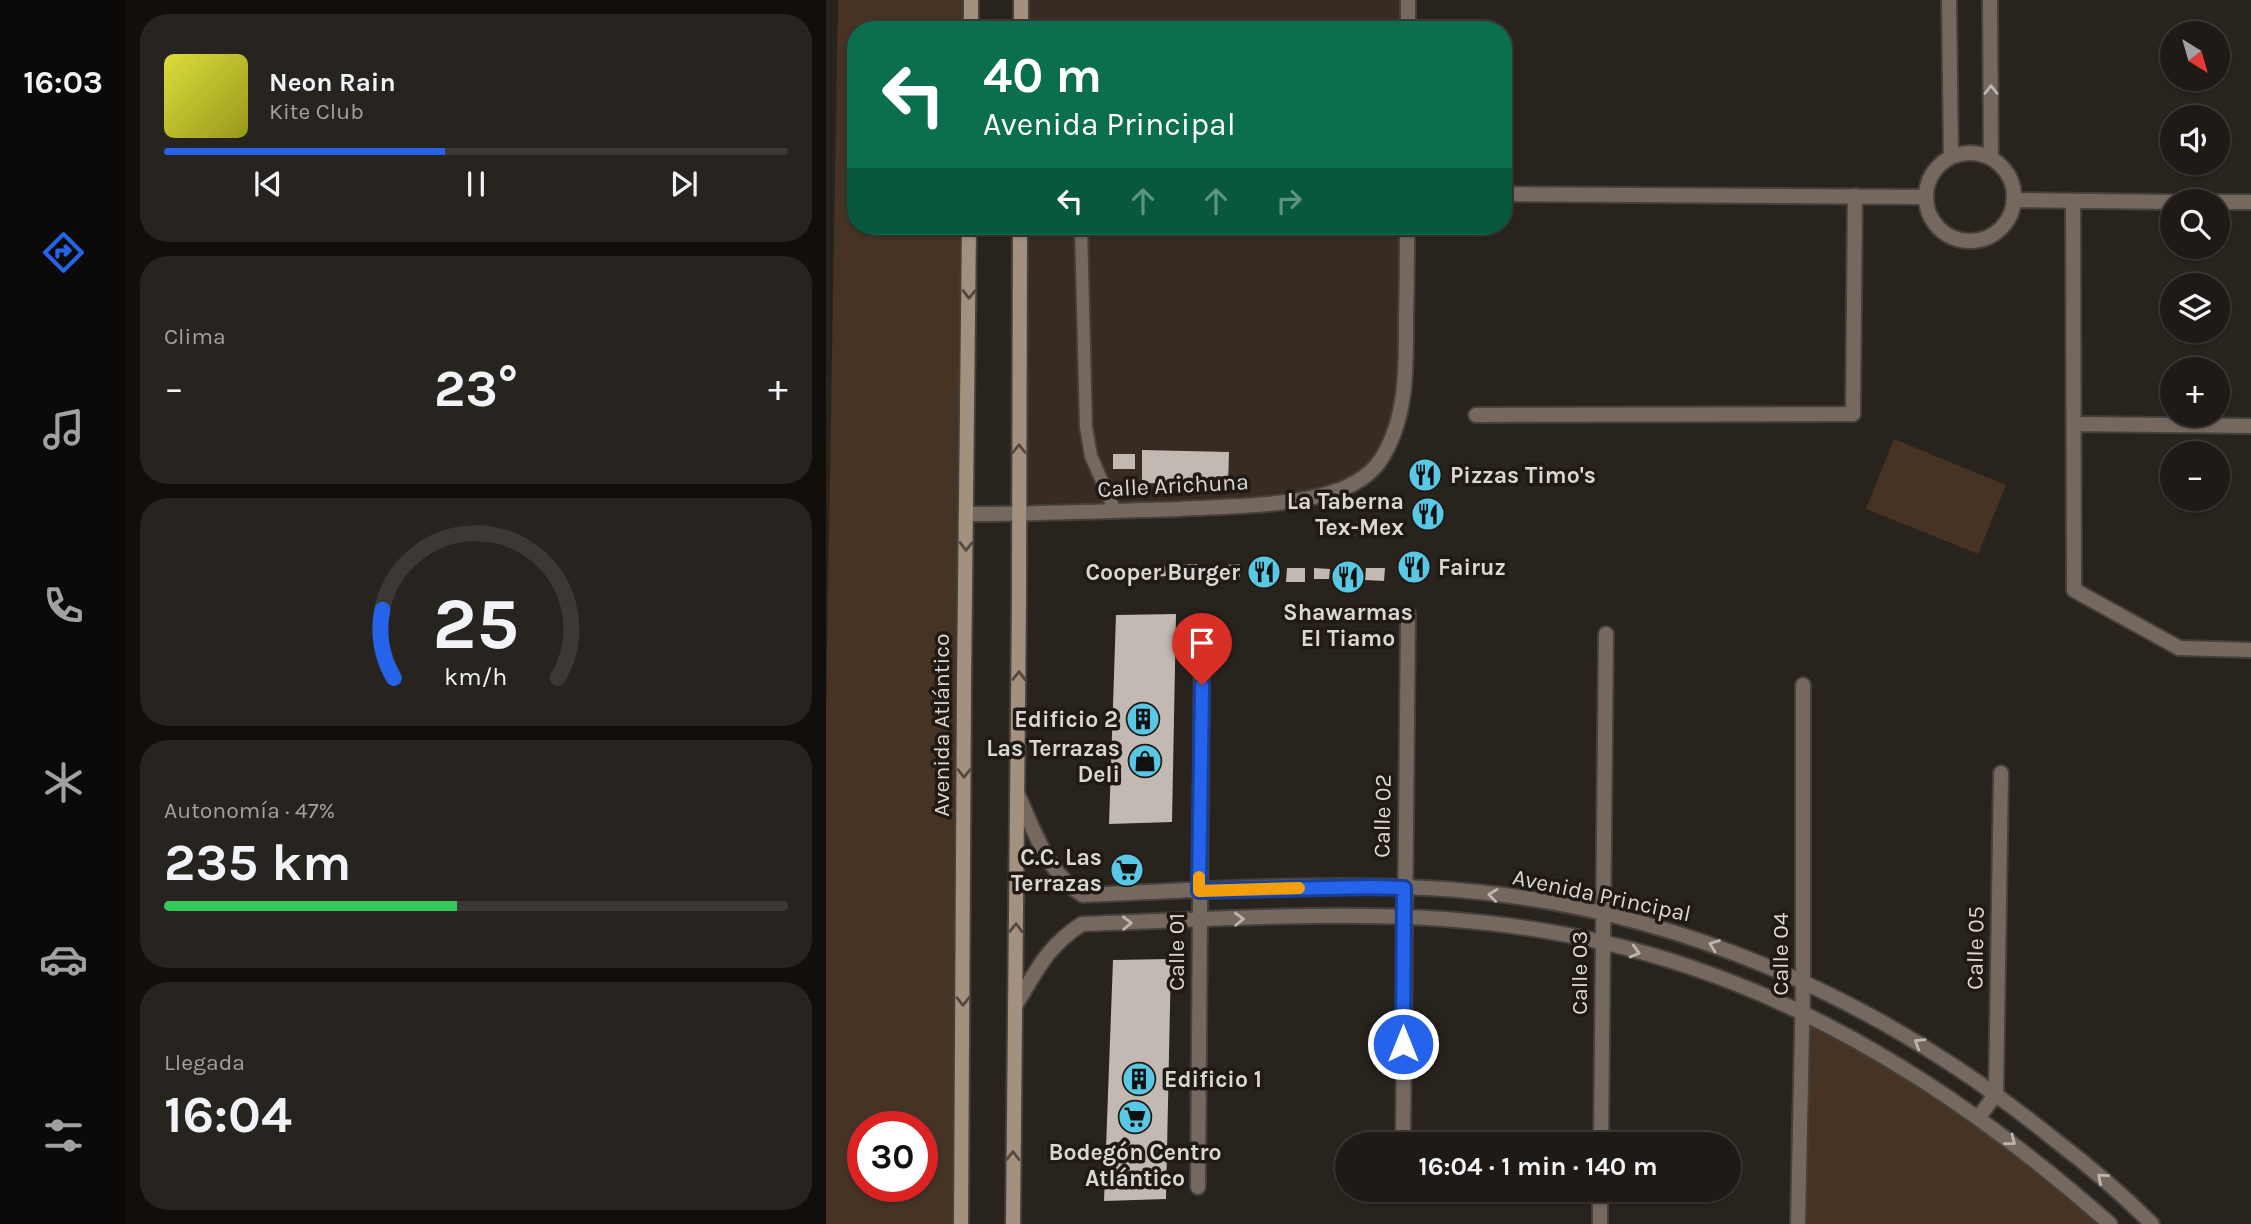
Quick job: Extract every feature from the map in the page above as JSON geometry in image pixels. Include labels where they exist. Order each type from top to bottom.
[{"type":"main road","points":[[971,0],[971,21]]},
{"type":"main road","points":[[1021,0],[1021,21]]},
{"type":"main road","name":"Avenida Atlántico","points":[[961,1224],[969,235]]},
{"type":"main road","points":[[1013,1224],[1020,235]]},
{"type":"street","points":[[1408,0],[1408,21]]},
{"type":"street","points":[[1949,0],[1951,158]]},
{"type":"street","points":[[1990,0],[1992,158]]},
{"type":"street","points":[[1970,152],[1992,158],[2008,173],[2014,187],[2015,201],[2010,216],[1990,237],[1961,241],[1948,236],[1936,227],[1928,214],[1925,197],[1933,172],[1943,162],[1970,152]]},
{"type":"street","points":[[1512,194],[1925,197]]},
{"type":"street","points":[[1476,415],[1853,414],[1855,196]]},
{"type":"street","points":[[2015,201],[2160,202]]},
{"type":"street","points":[[2073,201],[2074,590],[2179,648],[2251,650]]},
{"type":"street","points":[[2230,202],[2251,202]]},
{"type":"street","name":"Calle Arichuna","points":[[966,514],[1221,507],[1313,497],[1342,489],[1361,479],[1383,456],[1402,404],[1406,370],[1407,235]]},
{"type":"street","points":[[2074,424],[2251,426]]},
{"type":"street","name":"Calle 02","points":[[1403,1132],[1408,614]]},
{"type":"street","name":"Calle 01","points":[[1198,1187],[1202,633]]},
{"type":"street","name":"Calle 03","points":[[1601,1132],[1606,634]]},
{"type":"street","name":"Calle 04","points":[[1798,1224],[1803,983],[1803,685]]},
{"type":"street","name":"Calle 05","points":[[1996,1094],[2001,773]]},
{"type":"street","name":"Avenida Principal","points":[[1017,793],[1054,869],[1069,887],[1083,895],[1359,887],[1428,888],[1510,897],[1602,913],[1702,940],[1803,983],[1888,1025],[1967,1073],[2089,1167],[2152,1224]]},
{"type":"street","name":"Avenida Principal","points":[[1015,1006],[1049,950],[1082,924],[1303,917],[1404,918],[1444,919],[1535,929],[1602,943],[1709,973],[1776,1000],[1845,1035],[1978,1118],[2041,1165],[2110,1224]]},
{"type":"street","points":[[1978,1118],[1996,1094]]},
{"type":"street","points":[[1600,1202],[1600,1224]]},
{"type":"lane","points":[[1081,235],[1086,427],[1091,456],[1115,511]]},
{"type":"shaded area","points":[[838,0],[971,0],[971,21],[847,21],[847,235],[969,235],[961,1224],[826,1224],[826,714]]},
{"type":"shaded area","points":[[1021,0],[1408,0],[1408,21],[1021,21]]},
{"type":"shaded area","points":[[1020,235],[1407,235],[1402,404],[1374,468],[1313,497],[1019,514]]},
{"type":"shaded area","points":[[1894,439],[2006,485],[1978,554],[1866,509]]},
{"type":"shaded area","points":[[1802,1014],[1909,1073],[2110,1224],[1798,1224]]},
{"type":"building","points":[[1142,450],[1229,452],[1228,485],[1142,483]]},
{"type":"building","points":[[1113,454],[1135,454],[1135,469],[1113,469]]},
{"type":"building","name":"Pizzas Timo's","points":[[1416,464],[1435,465],[1434,486],[1414,485]]},
{"type":"building","name":"La Taberna Tex-Mex","points":[[1421,504],[1436,505],[1435,523],[1420,522]]},
{"type":"building","name":"Fairuz","points":[[1421,553],[1429,564],[1407,581],[1399,570]]},
{"type":"building","points":[[1197,564],[1198,576],[1175,577],[1174,565]]},
{"type":"building","points":[[1240,564],[1240,577],[1214,579],[1214,566]]},
{"type":"building","name":"Cooper Burger","points":[[1252,565],[1276,565],[1276,579],[1251,580]]},
{"type":"building","points":[[1165,566],[1166,576],[1146,578],[1145,567]]},
{"type":"building","points":[[1287,568],[1305,568],[1305,582],[1286,582]]},
{"type":"building","points":[[1314,568],[1330,569],[1329,579],[1314,579]]},
{"type":"building","points":[[1366,568],[1385,568],[1384,581],[1365,580]]},
{"type":"building","name":"Shawarmas El Tiamo","points":[[1338,569],[1359,570],[1358,584],[1337,583]]},
{"type":"building","name":"Edificio 2","points":[[1176,614],[1172,822],[1109,824],[1116,615]]},
{"type":"building","name":"Edificio 1","points":[[1171,959],[1166,1199],[1104,1201],[1113,960]]},
{"type":"slow traffic","points":[[1199,877],[1199,891],[1299,888]]},
{"type":"place","name":"Pizzas Timo's","points":[[1425,475]]},
{"type":"place","name":"La Taberna Tex-Mex","points":[[1428,514]]},
{"type":"place","name":"Fairuz","points":[[1414,567]]},
{"type":"place","name":"Cooper Burger","points":[[1264,572]]},
{"type":"place","name":"Shawarmas El Tiamo","points":[[1348,577]]},
{"type":"place","name":"Edificio 2","points":[[1143,719]]},
{"type":"place","name":"Las Terrazas Deli","points":[[1145,761]]},
{"type":"place","name":"C.C. Las Terrazas","points":[[1127,870]]},
{"type":"place","name":"Edificio 1","points":[[1139,1079]]},
{"type":"place","name":"Bodegón Centro Atlántico","points":[[1135,1117]]},
{"type":"route","points":[[1202,685],[1199,891],[1404,888],[1403,1044]]}]
